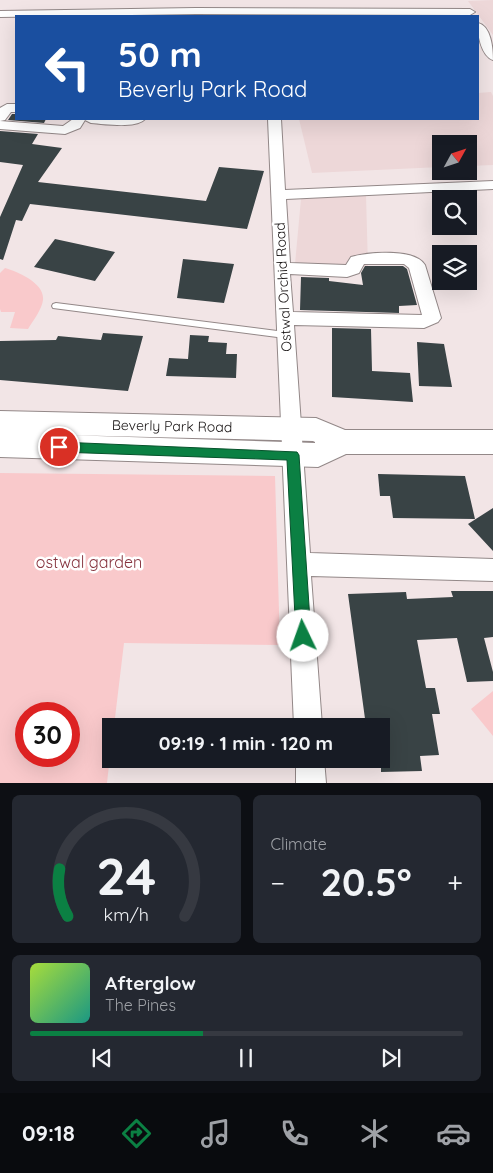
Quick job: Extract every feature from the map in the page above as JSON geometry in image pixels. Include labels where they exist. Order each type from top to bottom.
[{"type":"main road","name":"Beverly Park Road","points":[[0,422],[292,442],[318,456],[342,442],[493,442]]},
{"type":"main road","name":"Beverly Park Road","points":[[0,445],[292,442]]},
{"type":"street","points":[[48,13],[55,0]]},
{"type":"street","points":[[271,0],[279,13]]},
{"type":"street","points":[[303,0],[314,11]]},
{"type":"street","points":[[0,14],[197,14],[314,11],[471,14],[464,0]]},
{"type":"street","points":[[479,28],[493,56]]},
{"type":"street","points":[[0,117],[7,108],[15,108]]},
{"type":"street","points":[[0,125],[65,130],[75,125],[78,120]]},
{"type":"street","points":[[112,120],[136,120]]},
{"type":"street","name":"Ostwal Orchid Road","points":[[274,120],[284,327],[308,718]]},
{"type":"street","points":[[279,195],[493,185]]},
{"type":"street","points":[[282,268],[347,271],[353,269],[357,261],[362,259],[410,260],[417,264],[432,318],[424,322],[284,327]]},
{"type":"street","points":[[299,564],[493,570]]},
{"type":"street","points":[[310,768],[311,783]]},
{"type":"lane","points":[[56,306],[284,327]]},
{"type":"shaded area","points":[[493,0],[493,35],[479,15],[468,1]]},
{"type":"shaded area","points":[[491,92],[493,96],[493,165],[478,166],[478,135],[432,135],[432,167],[312,173],[299,120],[479,120],[479,93]]},
{"type":"shaded area","points":[[366,195],[368,267],[295,264],[301,199]]},
{"type":"green space","points":[[5,268],[30,279],[40,288],[43,300],[41,307],[28,329],[10,328],[15,312],[1,312],[0,273]]},
{"type":"green space","name":"ostwal garden","points":[[0,473],[275,476],[280,645],[124,643],[115,718],[102,718],[102,768],[109,768],[107,783],[0,783]]},
{"type":"green space","points":[[493,691],[493,736],[471,709]]},
{"type":"building","points":[[12,114],[15,114],[15,120],[46,120],[44,123],[8,120]]},
{"type":"building","points":[[0,131],[38,134],[32,144],[62,148],[38,182],[206,201],[219,167],[264,171],[247,229],[30,204],[22,221],[16,220],[3,260],[0,259],[0,217],[23,165],[0,162]]},
{"type":"building","points":[[55,239],[115,252],[95,281],[34,267]]},
{"type":"building","points":[[183,259],[234,264],[224,303],[177,298]]},
{"type":"building","points":[[365,266],[403,266],[407,269],[417,305],[399,306],[399,313],[300,310],[301,277],[329,278],[329,281],[363,285],[361,273]]},
{"type":"building","points":[[332,328],[371,329],[372,371],[410,373],[413,402],[332,397]]},
{"type":"building","points":[[103,333],[143,336],[128,391],[0,380],[0,341],[56,340],[58,336],[101,340]]},
{"type":"building","points":[[190,335],[209,336],[208,342],[227,343],[226,354],[237,354],[236,378],[166,376],[169,358],[188,359]]},
{"type":"building","points":[[417,342],[444,344],[452,387],[419,386]]},
{"type":"building","points":[[378,474],[465,476],[475,519],[393,518],[390,496],[380,496]]},
{"type":"building","points":[[493,508],[493,551],[468,524]]},
{"type":"building","points":[[451,591],[493,591],[493,637],[484,638],[493,672],[493,681],[467,682],[457,638],[417,640],[426,688],[435,688],[440,714],[432,714],[439,755],[420,756],[422,771],[381,772],[381,768],[390,768],[390,718],[365,718],[348,594],[406,592],[407,599],[453,597]]},
{"type":"route","points":[[59,447],[293,455],[303,636]]}]
